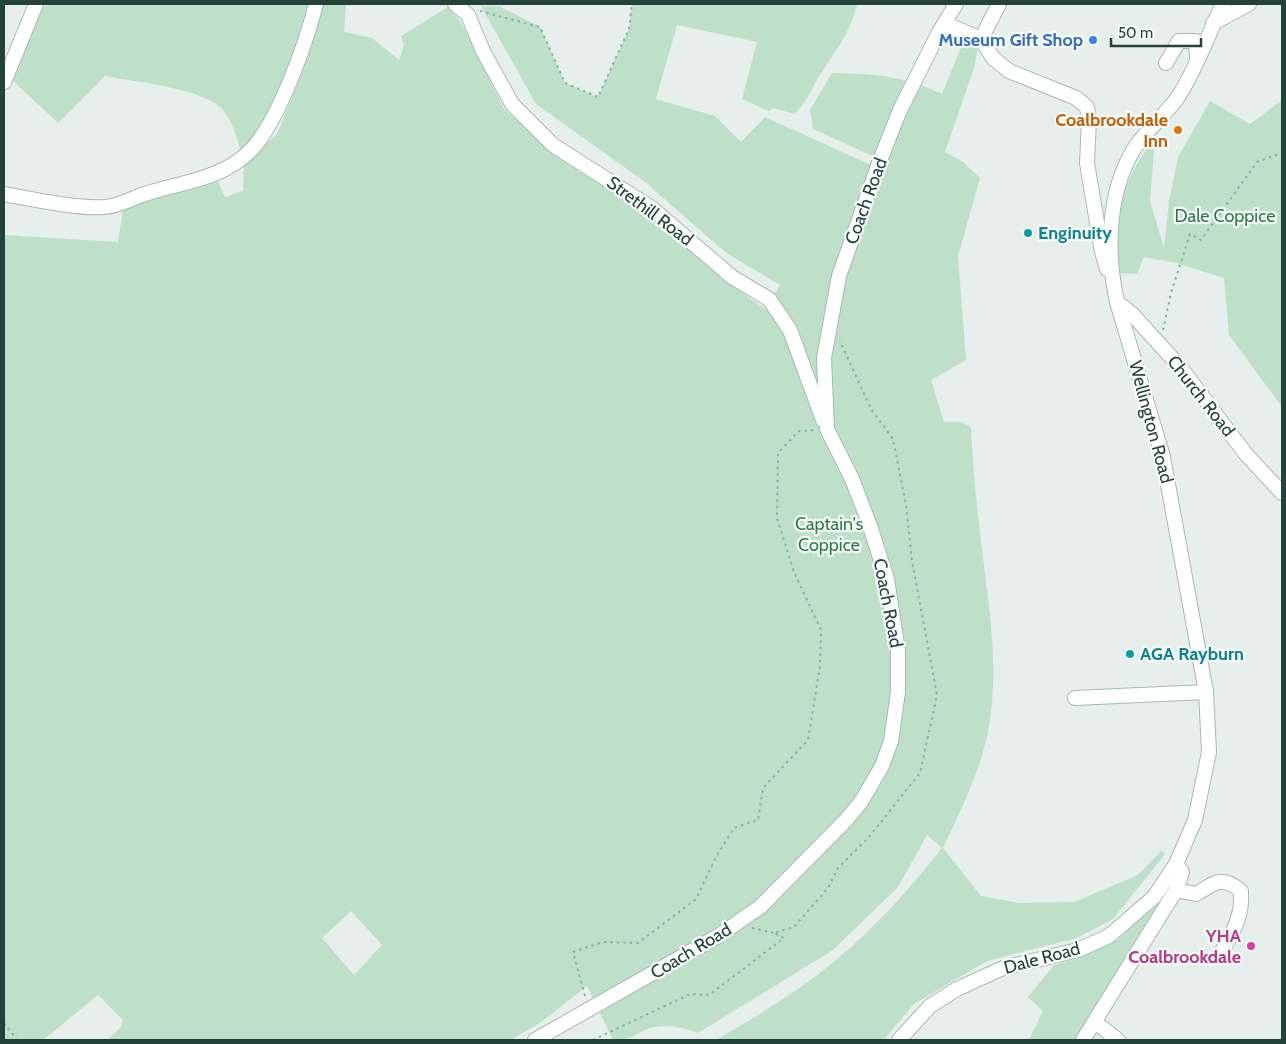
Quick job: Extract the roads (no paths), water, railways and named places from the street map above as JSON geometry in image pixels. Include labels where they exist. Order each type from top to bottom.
[{"type":"street","points":[[4,82],[36,4]]},
{"type":"street","points":[[4,194],[42,201],[104,207],[200,179],[233,165],[252,150],[263,134],[293,73],[310,27],[316,4]]},
{"type":"street","name":"Strethill Road","points":[[458,4],[468,15],[483,51],[512,104],[553,145],[653,209],[732,277],[769,299],[790,330],[813,396],[827,429]]},
{"type":"street","name":"Coach Road","points":[[535,1040],[739,922],[760,907],[846,820],[874,781],[891,740],[898,692],[898,651],[887,579],[852,479],[827,429],[824,358],[838,276],[896,119],[938,34],[946,24],[956,4]]},
{"type":"street","points":[[981,39],[999,4]]},
{"type":"street","name":"Wellington Road","points":[[1176,864],[1195,820],[1207,771],[1210,738],[1206,692],[1163,457],[1116,302],[1113,285],[1112,219],[1122,175],[1139,142],[1177,98],[1223,4]]},
{"type":"street","points":[[1213,23],[1249,4]]},
{"type":"street","points":[[946,24],[981,39],[993,58],[1009,71],[1076,98],[1087,107],[1089,120],[1088,163],[1102,252],[1113,285]]},
{"type":"street","points":[[1166,63],[1178,41],[1196,41],[1197,60]]},
{"type":"street","name":"Church Road","points":[[1116,302],[1129,310],[1160,344],[1201,392],[1245,453],[1282,493]]},
{"type":"street","points":[[1074,698],[1206,692]]},
{"type":"street","points":[[1083,1040],[1096,1023],[1176,890],[1182,872],[1176,864]]},
{"type":"street","name":"Dale Road","points":[[899,1040],[930,1006],[957,989],[1003,968],[1078,950],[1109,936],[1154,897],[1176,864]]},
{"type":"street","points":[[1176,890],[1196,894],[1218,881],[1231,882],[1242,891],[1242,905],[1238,923],[1221,953]]},
{"type":"street","points":[[1096,1023],[1118,1040]]},
{"type":"place","name":"Museum Gift Shop","points":[[1093,40]]},
{"type":"place","name":"Coalbrookdale Inn","points":[[1178,130]]},
{"type":"place","name":"Enginuity","points":[[1028,233]]},
{"type":"place","name":"AGA Rayburn","points":[[1130,654]]},
{"type":"place","name":"YHA Coalbrookdale","points":[[1251,946]]},
{"type":"park label","name":"Dale Coppice","points":[[1225,216]]},
{"type":"park label","name":"Captain's Coppice","points":[[829,534]]}]
